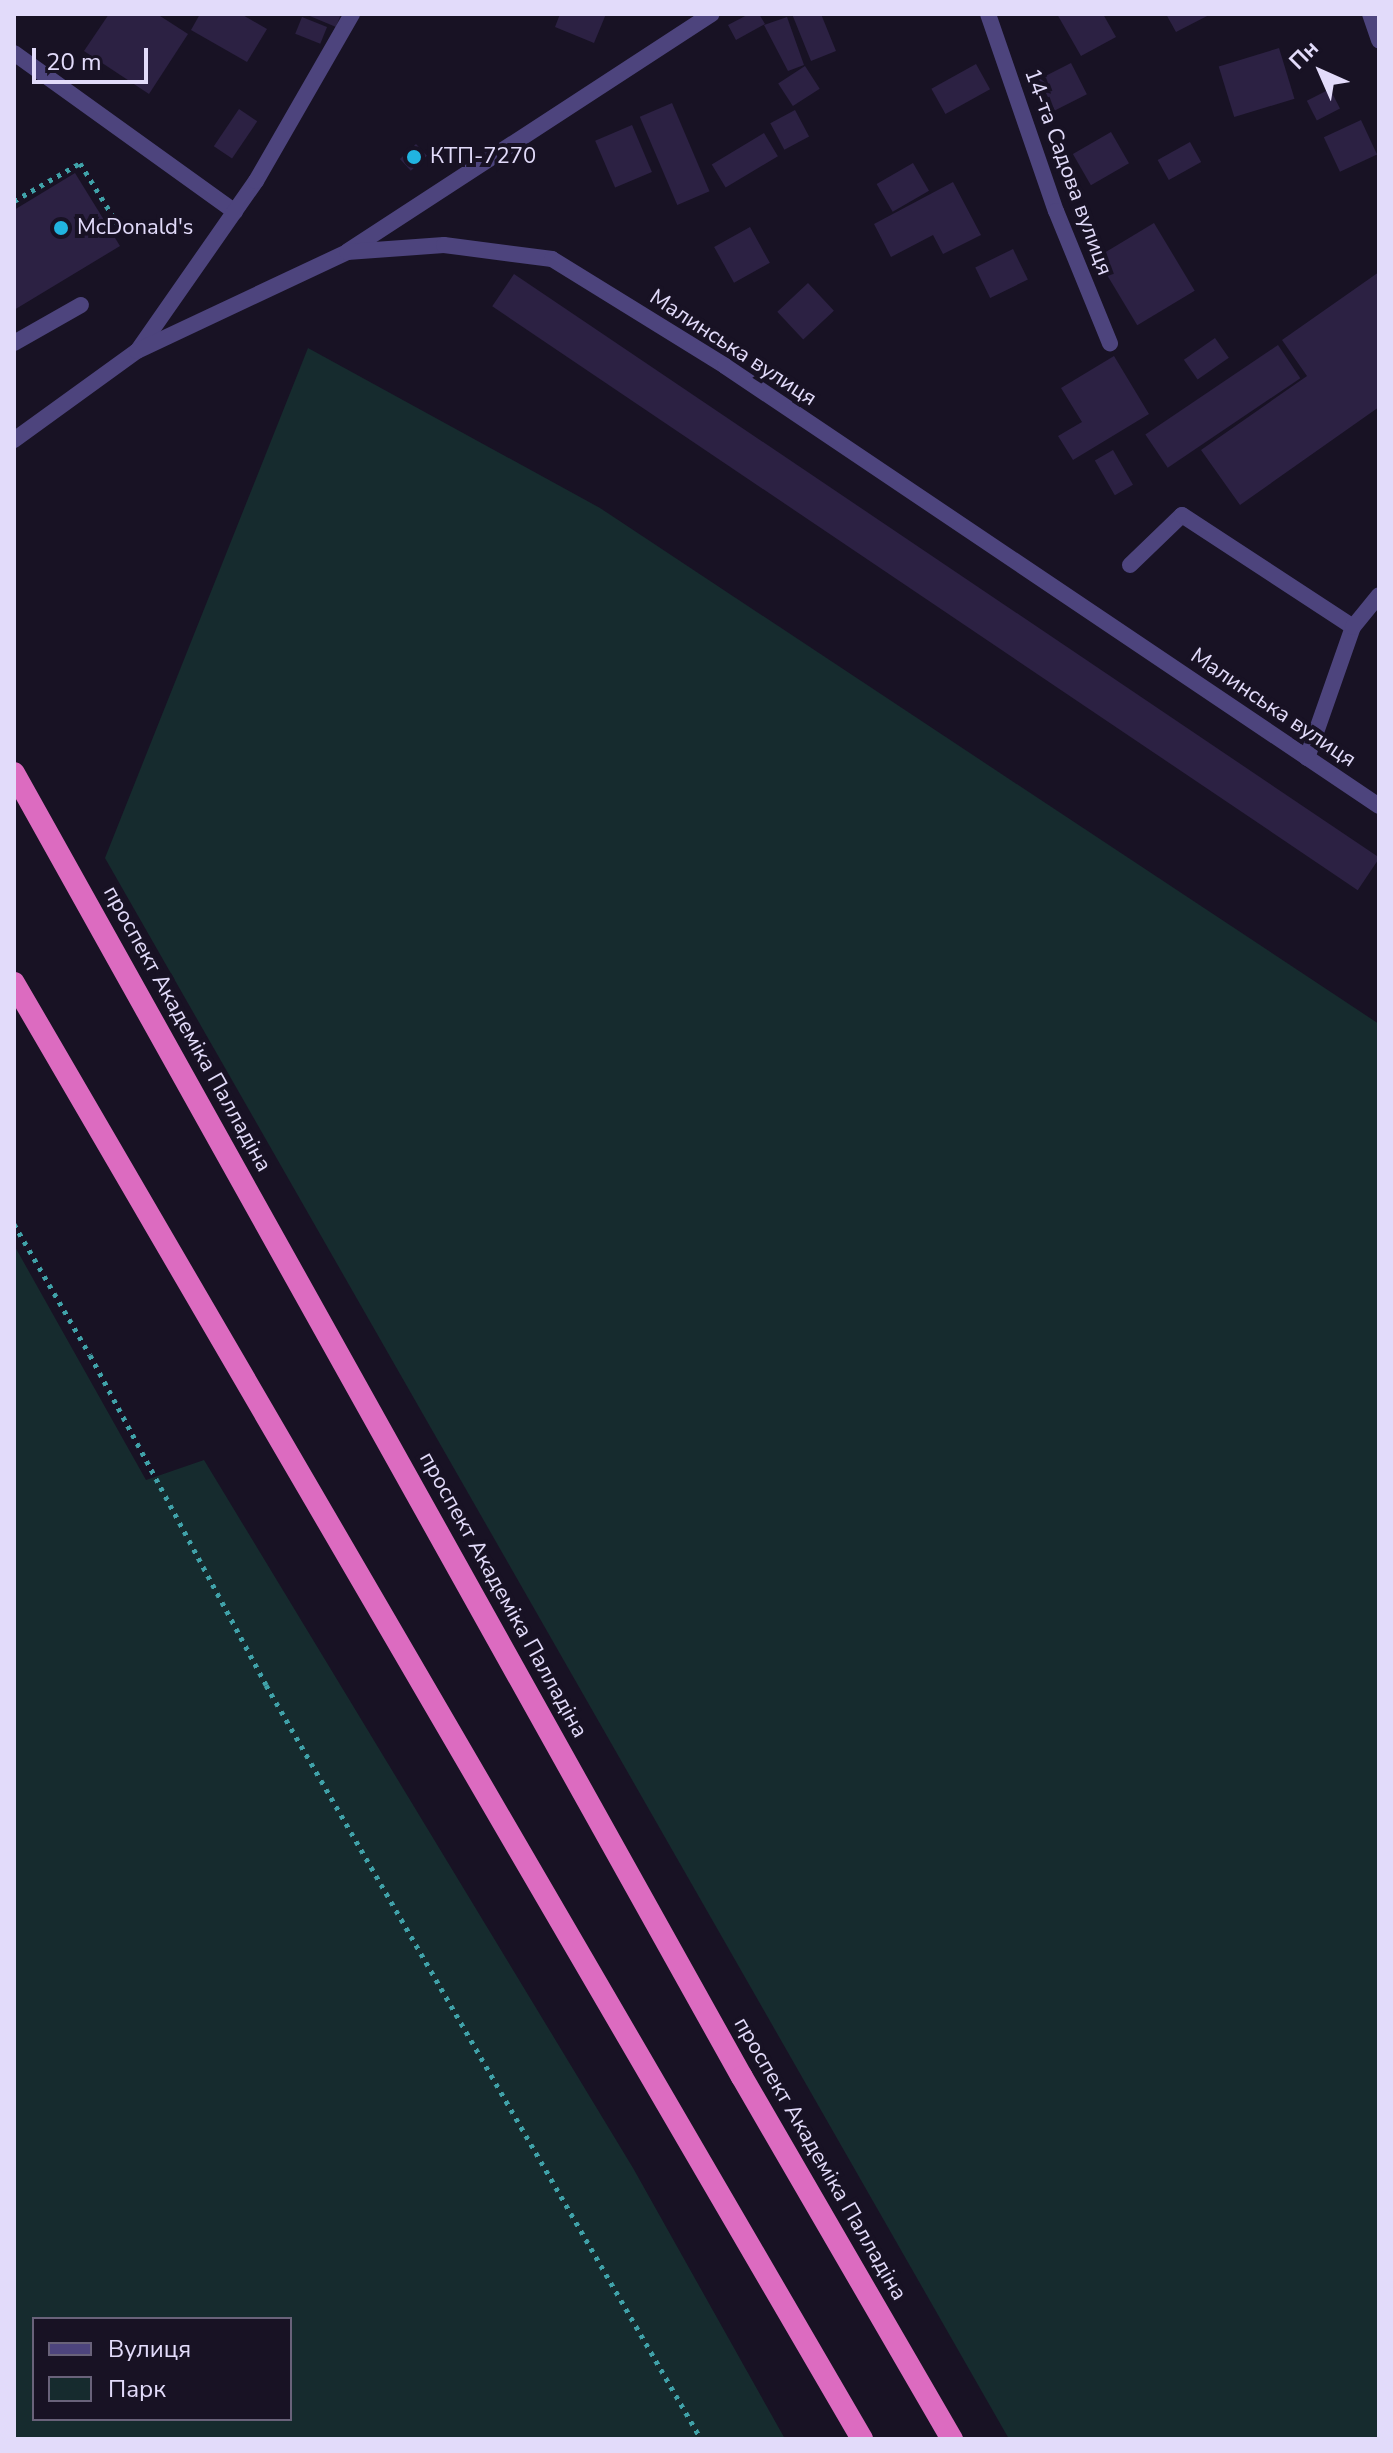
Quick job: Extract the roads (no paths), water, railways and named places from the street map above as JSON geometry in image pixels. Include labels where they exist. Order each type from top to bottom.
[{"type":"highway","name":"проспект Академіка Палладіна","points":[[14,773],[734,2063],[952,2439]]},
{"type":"highway","points":[[14,983],[862,2439]]},
{"type":"street","points":[[137,351],[235,212],[352,14]]},
{"type":"street","points":[[347,252],[712,14]]},
{"type":"street","name":"14-та Садова вулиця","points":[[988,14],[1056,211],[1110,343]]},
{"type":"street","points":[[1370,14],[1379,40]]},
{"type":"street","points":[[14,53],[235,212]]},
{"type":"street","name":"Малинська вулиця","points":[[14,440],[137,351],[347,252],[444,245],[552,259],[725,366],[1379,806]]},
{"type":"street","points":[[14,343],[81,305]]},
{"type":"street","points":[[1130,565],[1182,515],[1353,627]]},
{"type":"street","points":[[1307,758],[1353,627],[1379,595]]},
{"type":"place","name":"КТП-7270","points":[[414,157]]},
{"type":"place","name":"McDonald's","points":[[61,228]]}]
